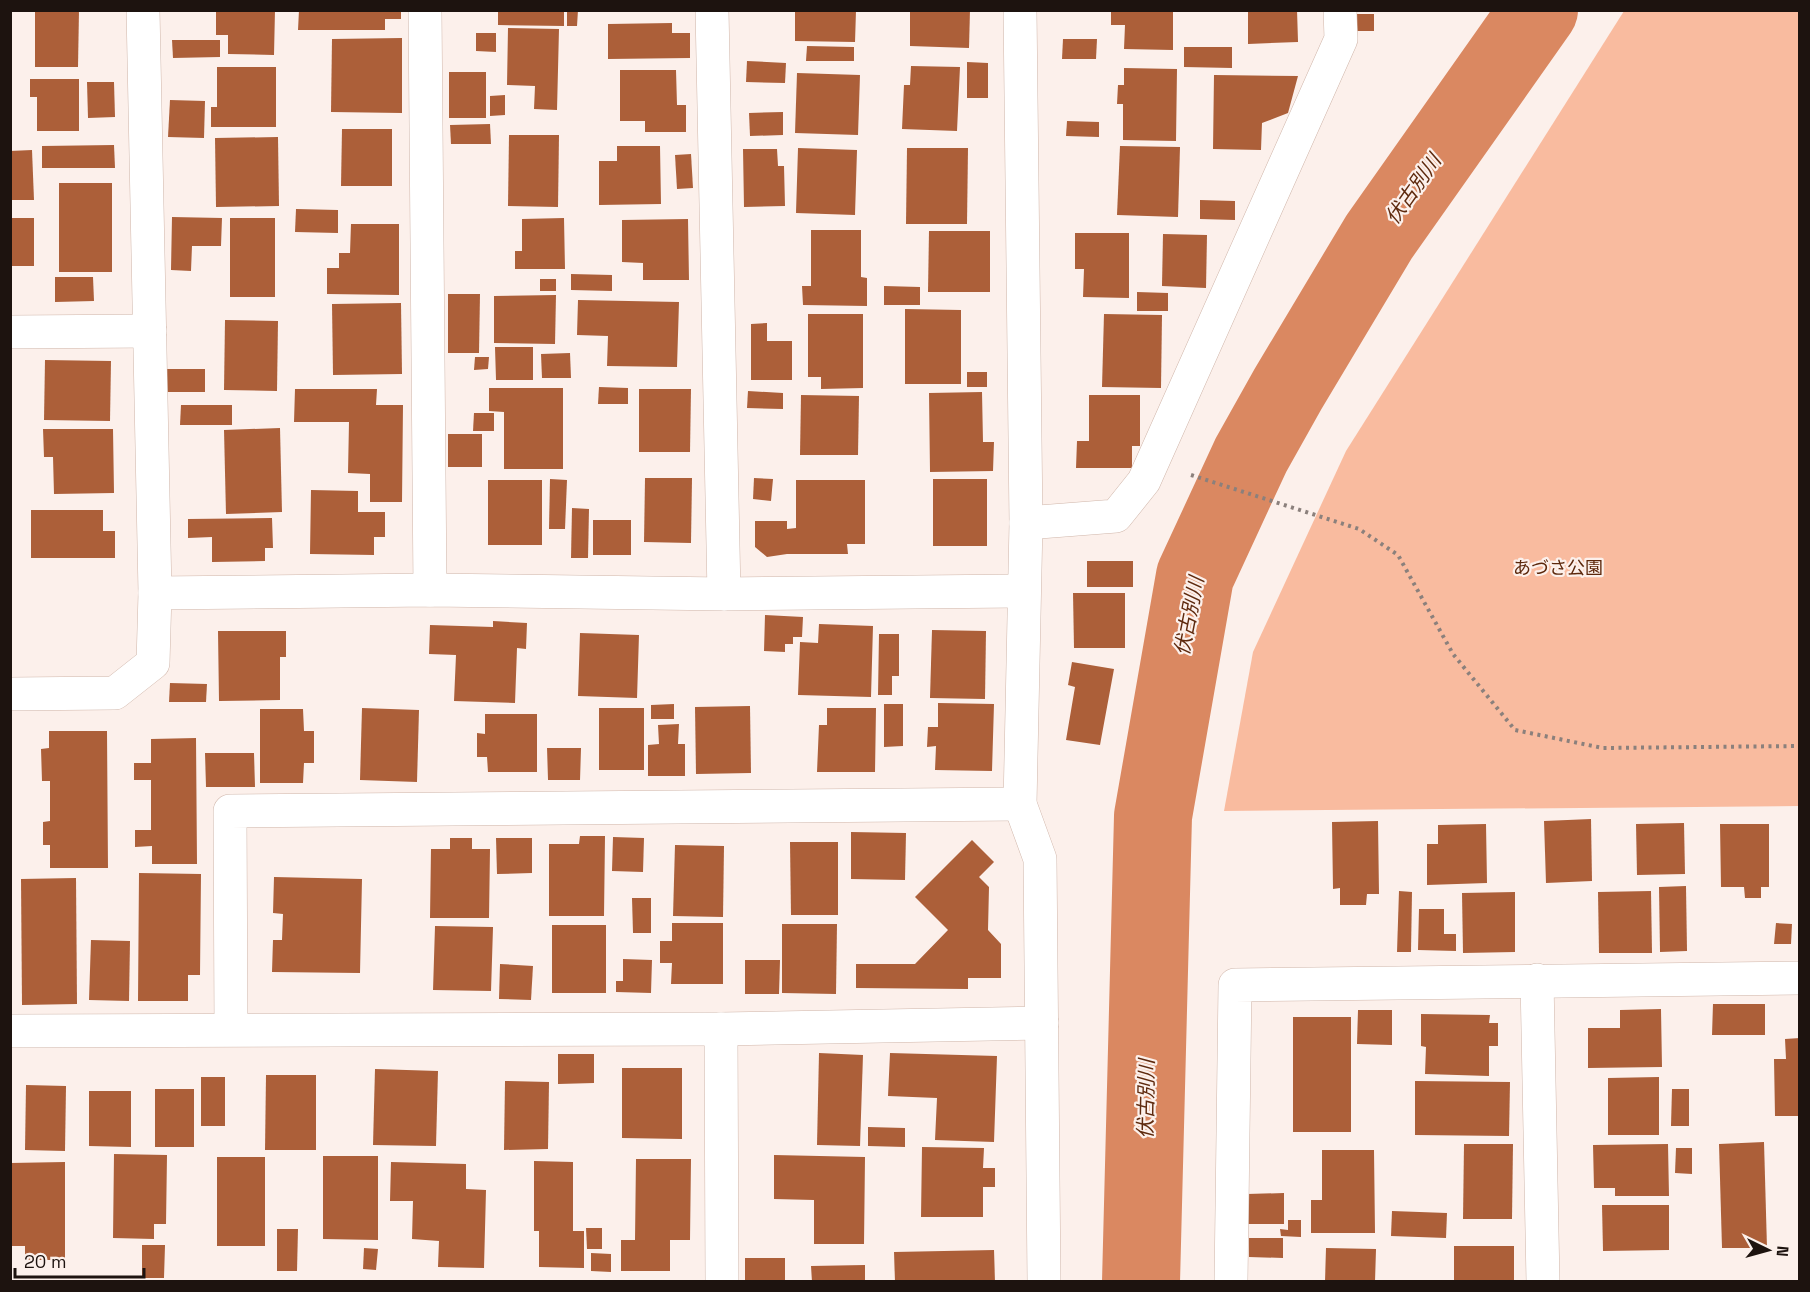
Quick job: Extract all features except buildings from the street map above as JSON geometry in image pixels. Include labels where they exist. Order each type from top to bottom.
[{"type":"street","points":[[10,694],[115,693],[153,663],[155,593],[143,10]]},
{"type":"street","points":[[424,10],[430,590]]},
{"type":"street","points":[[712,10],[724,594]]},
{"type":"street","points":[[1020,10],[1026,523],[1020,804],[1040,860],[1044,1281]]},
{"type":"street","points":[[1026,523],[1116,516],[1144,482],[1341,39],[1340,10]]},
{"type":"street","points":[[10,332],[150,331]]},
{"type":"street","points":[[155,593],[430,590],[724,594],[1023,591]]},
{"type":"street","points":[[231,1029],[230,811],[1020,804]]},
{"type":"street","points":[[1231,1281],[1235,985],[1800,978]]},
{"type":"street","points":[[1537,980],[1544,1281]]},
{"type":"street","points":[[10,1031],[721,1029],[1042,1023]]},
{"type":"street","points":[[721,1029],[722,1281]]},
{"type":"path","points":[[1190,474],[1359,529],[1398,555],[1453,654],[1515,730],[1603,748],[1800,746]]},
{"type":"green space","name":"あづさ公園","points":[[1624,11],[1799,11],[1799,806],[1224,811],[1253,652],[1346,451]]},
{"type":"waterway","name":"伏古別川","points":[[1141,1282],[1153,816],[1195,576],[1251,455],[1379,237],[1539,10]]}]
